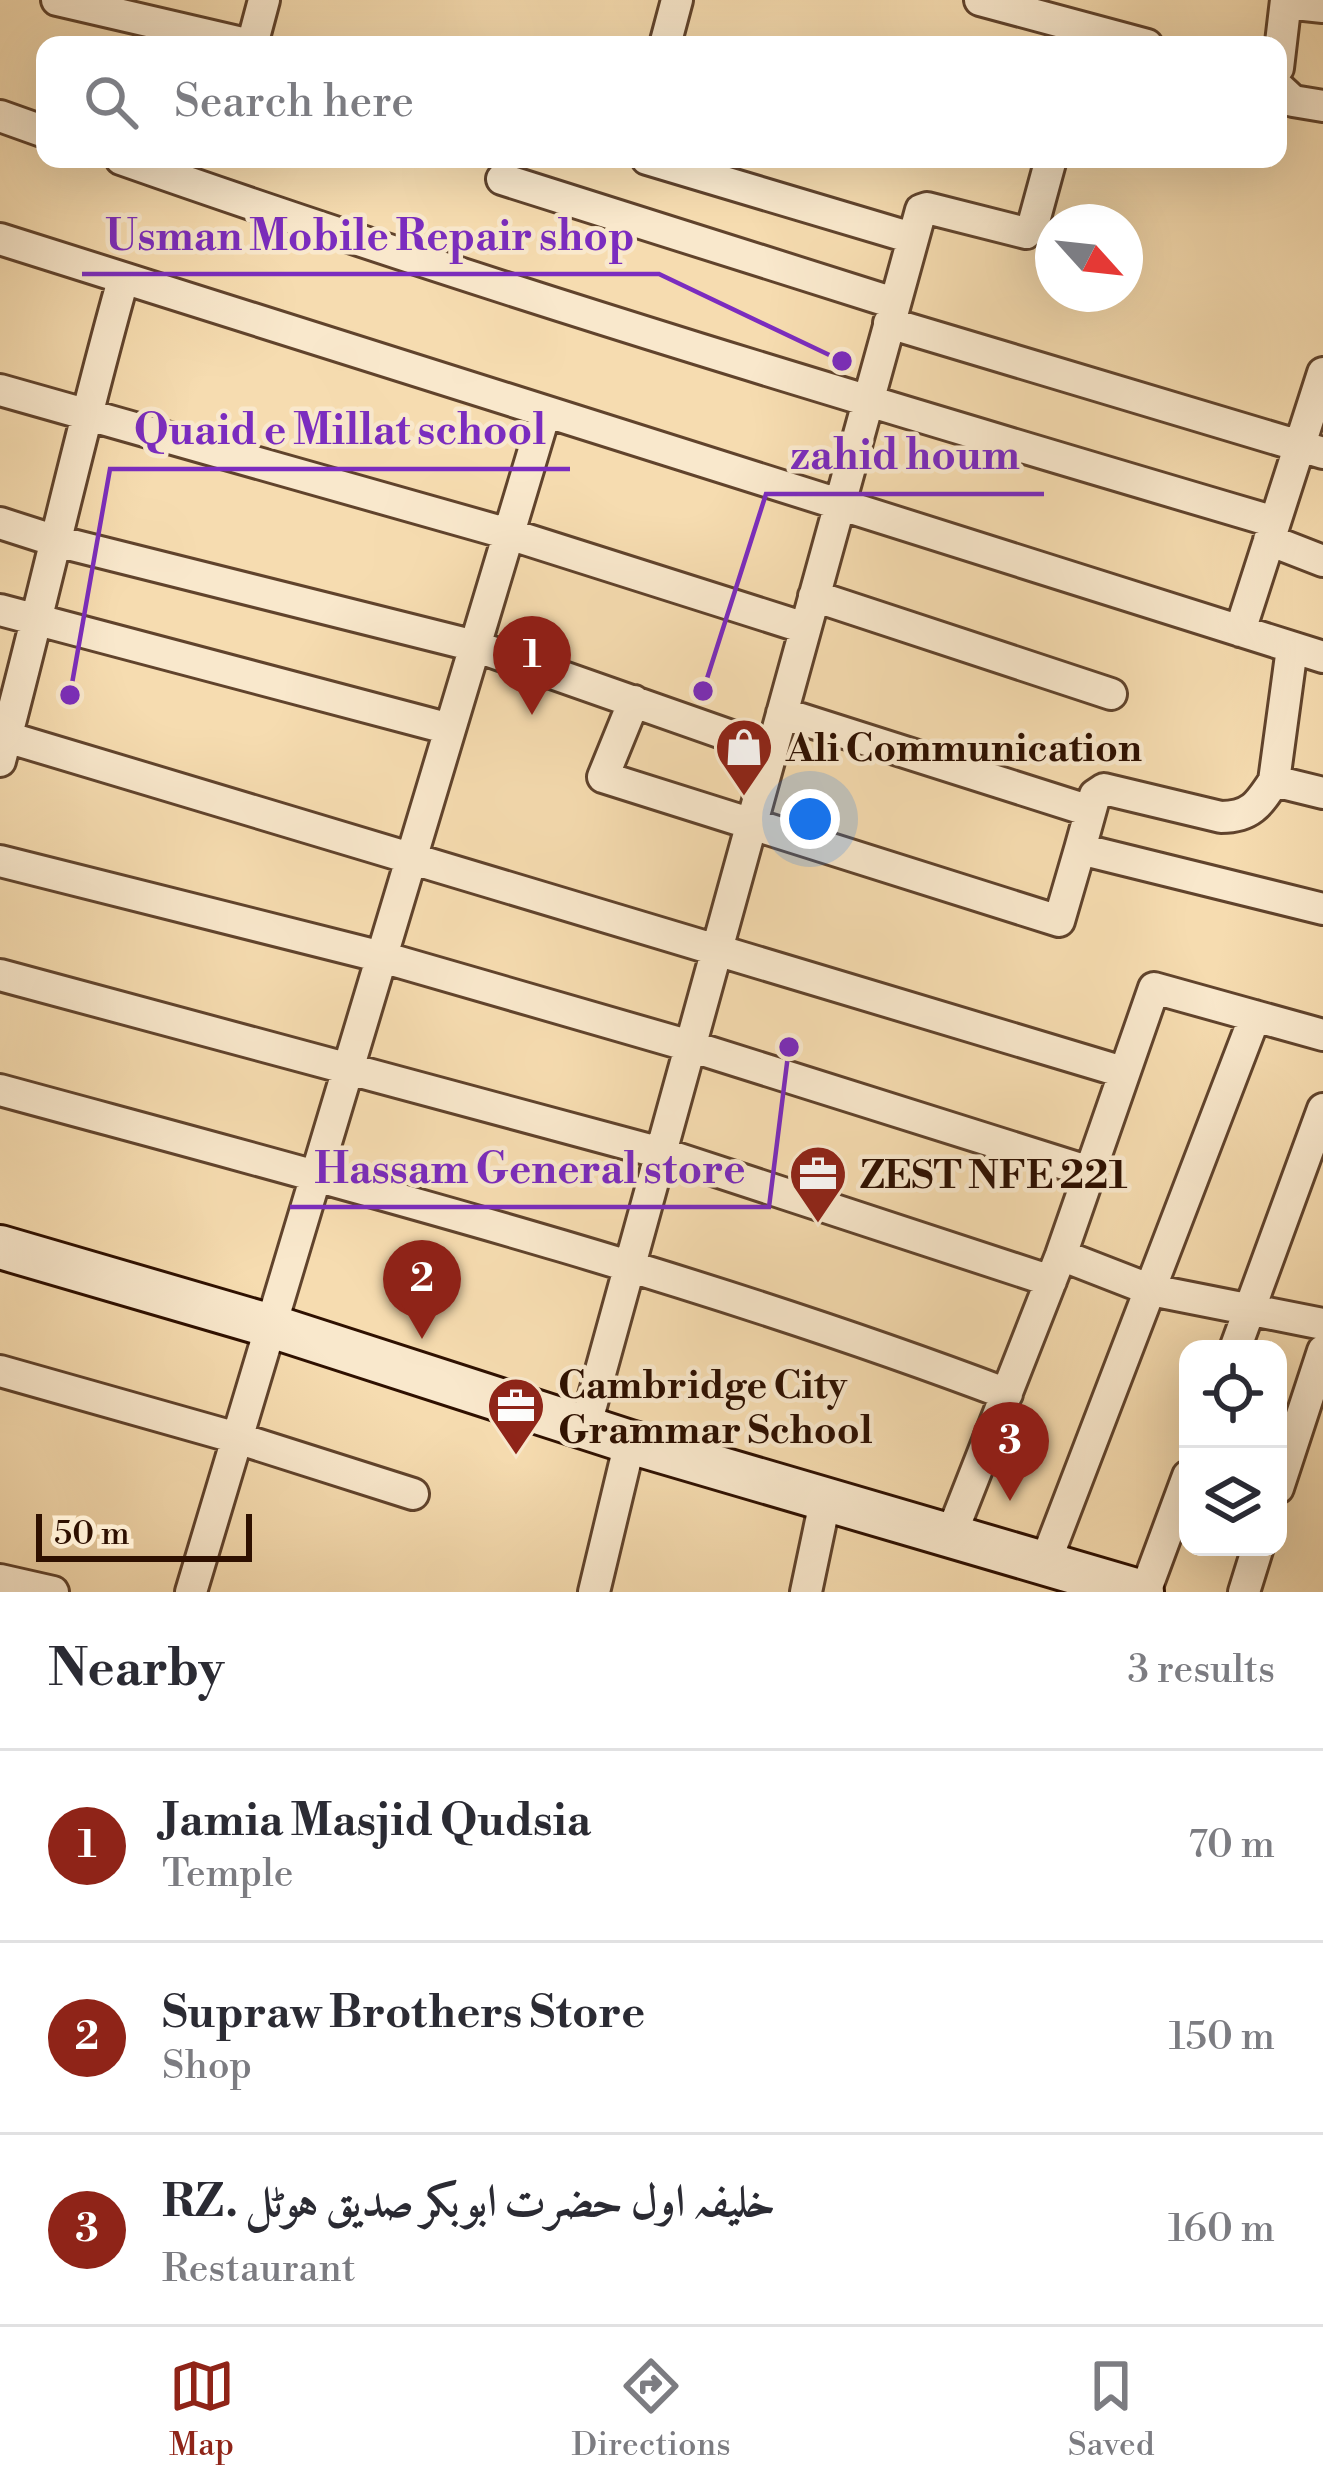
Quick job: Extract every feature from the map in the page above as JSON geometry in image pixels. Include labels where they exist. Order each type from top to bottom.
[{"type":"street","points":[[57,0],[213,36]]},
{"type":"street","points":[[254,36],[264,0]]},
{"type":"street","points":[[667,36],[676,0]]},
{"type":"street","points":[[980,0],[1121,36]]},
{"type":"street","points":[[1282,36],[1286,1],[1323,7]]},
{"type":"street","points":[[1287,95],[1293,101],[1323,106]]},
{"type":"street","points":[[0,116],[36,129]]},
{"type":"street","points":[[146,168],[376,249],[1272,531],[1323,561]]},
{"type":"street","points":[[677,168],[912,238]]},
{"type":"street","points":[[585,1428],[921,210],[1026,233],[1034,225],[1049,168]]},
{"type":"street","points":[[502,179],[1311,450]]},
{"type":"street","points":[[0,238],[1323,657]]},
{"type":"street","points":[[123,280],[2,745],[411,859],[1123,1072]]},
{"type":"street","points":[[1240,631],[1272,531],[1311,450],[1323,374]]},
{"type":"street","points":[[0,390],[509,534],[805,628]]},
{"type":"street","points":[[191,1592],[545,412]]},
{"type":"street","points":[[0,523],[476,646],[771,750]]},
{"type":"street","points":[[814,596],[1112,694]]},
{"type":"street","points":[[0,610],[450,729]]},
{"type":"street","points":[[634,701],[602,777],[1058,921],[1095,795],[1104,788],[1221,818],[1256,810],[1274,781],[1292,648]]},
{"type":"street","points":[[782,712],[1090,811]]},
{"type":"street","points":[[1274,781],[1323,793]]},
{"type":"street","points":[[1080,849],[1323,909]]},
{"type":"street","points":[[0,861],[382,957],[690,1046],[1090,1172]]},
{"type":"street","points":[[0,975],[661,1154],[1056,1268],[1323,1324]]},
{"type":"street","points":[[952,1535],[1056,1268],[1154,988],[1323,1034]]},
{"type":"street","points":[[1045,1563],[1255,1016]]},
{"type":"street","points":[[0,1090],[316,1176],[852,1335],[1006,1394]]},
{"type":"street","points":[[1237,1340],[1323,1109]]},
{"type":"street","points":[[0,1247],[271,1326],[630,1442],[1144,1592],[1179,1500]]},
{"type":"street","points":[[1287,1461],[1323,1351]]},
{"type":"street","points":[[0,1372],[237,1438],[413,1494]]},
{"type":"street","points":[[594,1592],[630,1442]]},
{"type":"street","points":[[806,1592],[826,1497]]},
{"type":"street","points":[[1244,1592],[1255,1556]]},
{"type":"street","points":[[0,1580],[53,1592]]},
{"type":"place","name":"Usman Mobile Repair shop","points":[[842,361]]},
{"type":"place","name":"zahid houm","points":[[703,691]]},
{"type":"place","name":"Quaid e Millat school","points":[[70,695]]},
{"type":"place","name":"Jamia Masjid Qudsia","points":[[532,715]]},
{"type":"place","name":"Ali Communication","points":[[744,798]]},
{"type":"place","name":"Hassam General store","points":[[789,1047]]},
{"type":"place","name":"ZEST NFE 221","points":[[818,1225]]},
{"type":"place","name":"Supraw Brothers Store","points":[[422,1339]]},
{"type":"place","name":"Cambridge City Grammar School","points":[[516,1457]]},
{"type":"place","name":"RZ. خلیفہ اول حضرت ابوبکر صدیق ہوٹل","points":[[1010,1501]]}]
